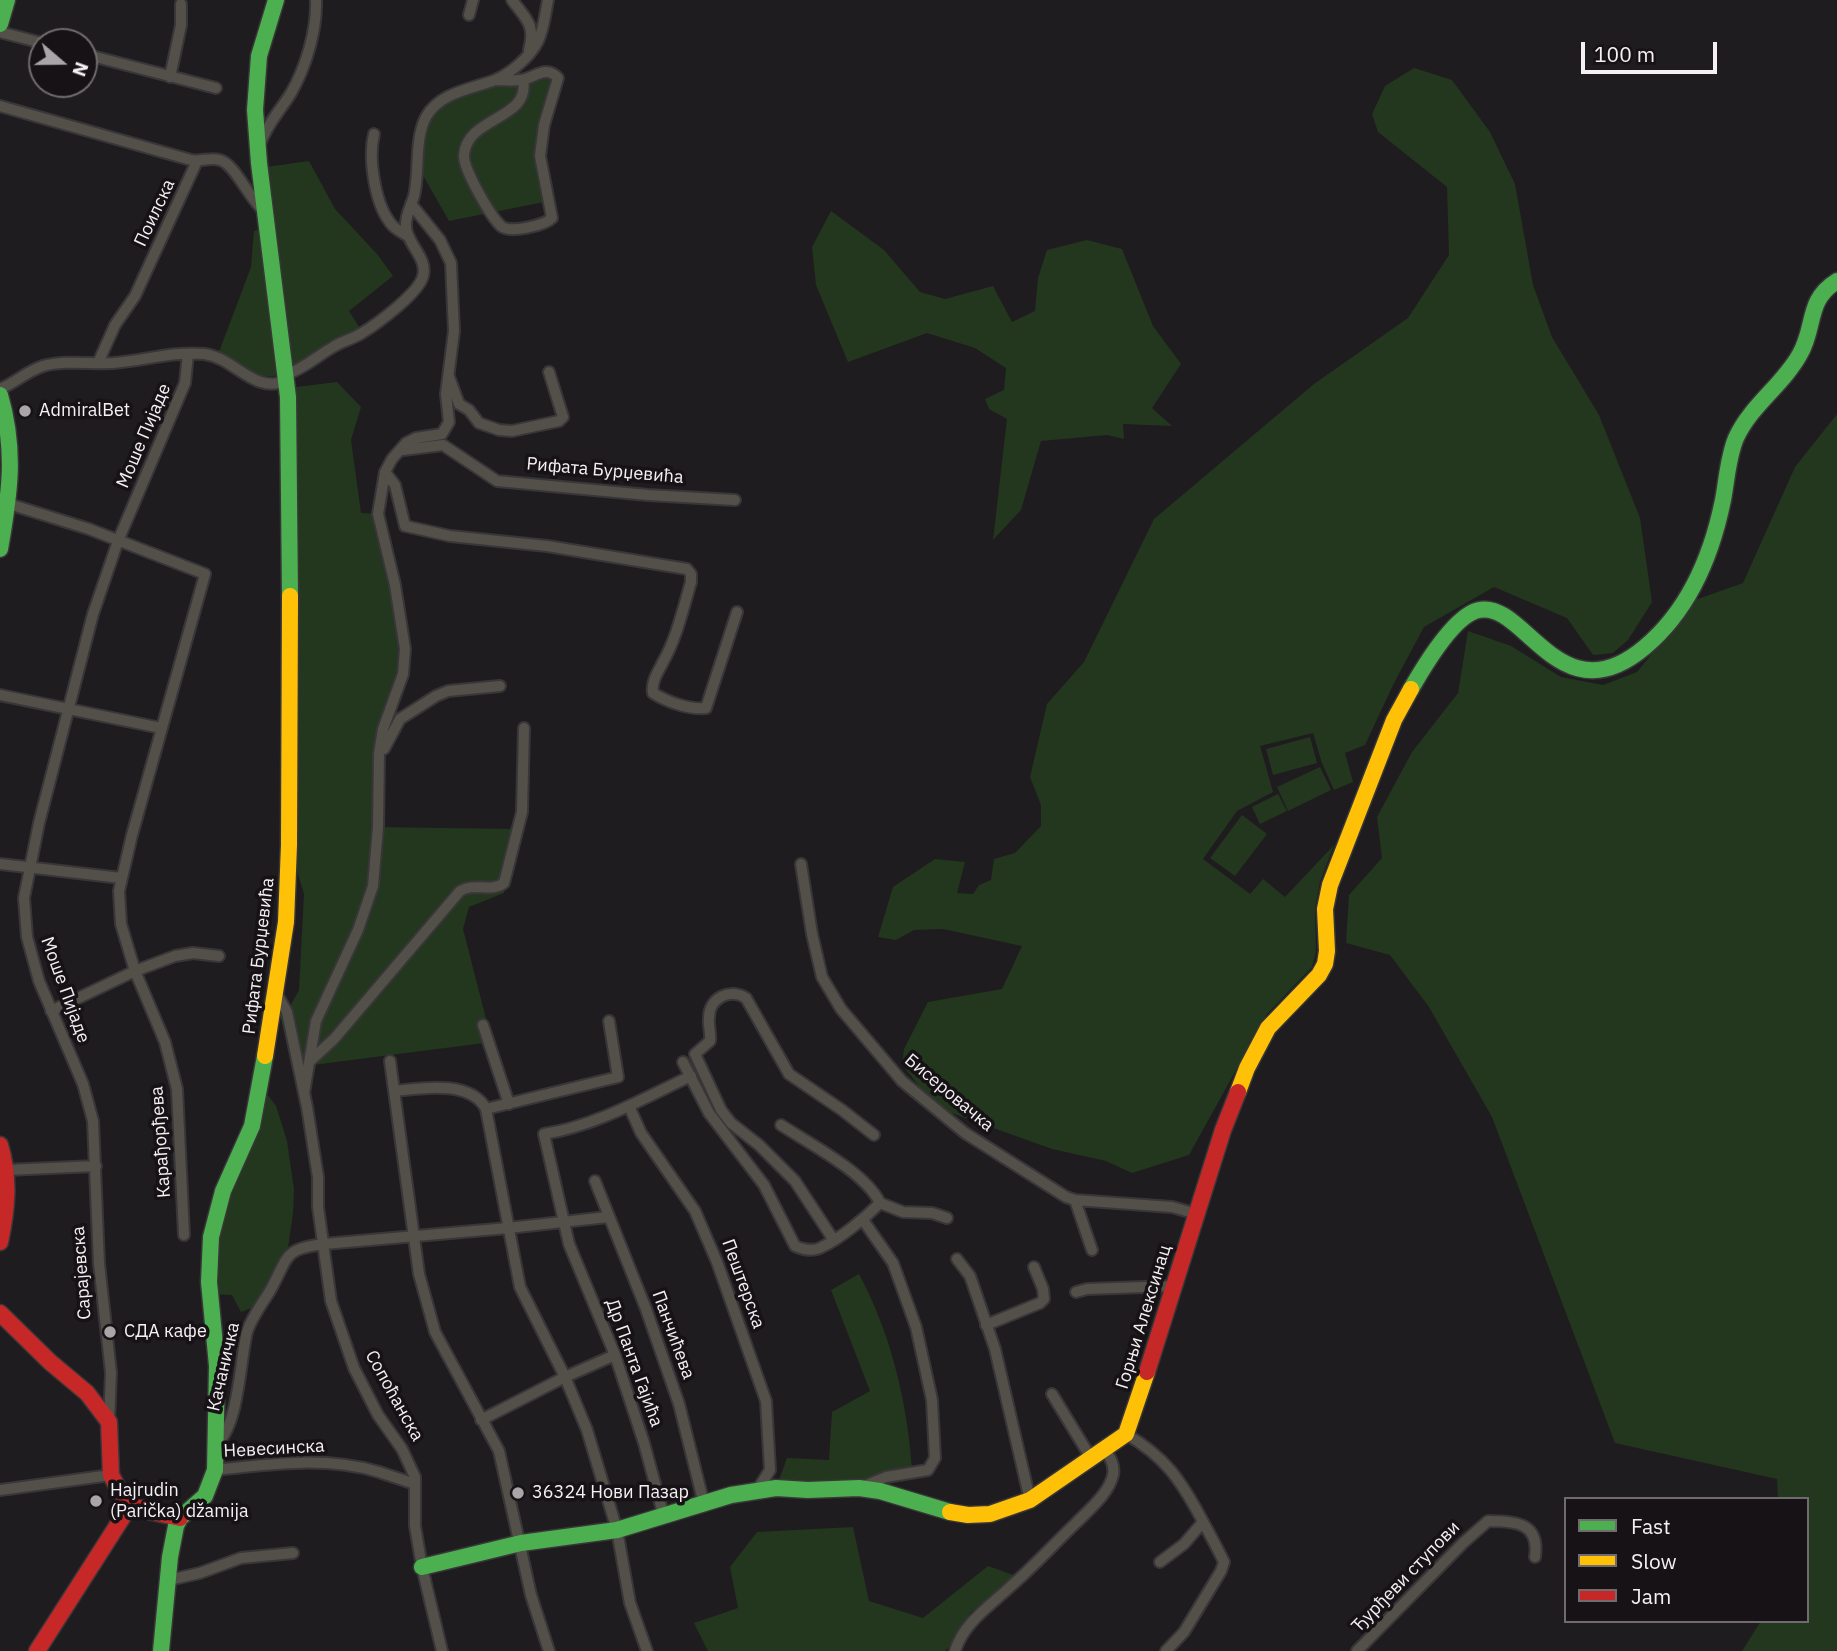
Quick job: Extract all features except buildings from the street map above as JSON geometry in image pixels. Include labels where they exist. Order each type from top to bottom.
[{"type":"street","points":[[0,24],[7,0]]},
{"type":"street","name":"Рифата Бурџевића","points":[[180,1518],[205,1496],[215,1470],[217,1366],[209,1282],[211,1237],[223,1191],[254,1117],[286,922],[289,845],[290,464],[287,378],[254,118],[255,79],[265,33],[276,0]]},
{"type":"street","points":[[257,152],[269,123],[295,84],[315,31],[316,0]]},
{"type":"street","points":[[469,15],[473,0]]},
{"type":"street","points":[[512,0],[530,24],[532,32],[523,60]]},
{"type":"street","points":[[496,80],[533,50],[540,38],[548,0]]},
{"type":"street","points":[[170,77],[181,25],[181,4]]},
{"type":"street","points":[[0,32],[28,39]]},
{"type":"street","points":[[98,58],[216,88]]},
{"type":"street","points":[[0,389],[44,366],[188,354],[218,358],[258,382],[275,384],[287,378],[338,344],[363,333],[413,291],[422,280],[424,267],[408,236],[406,216],[411,204],[427,116],[460,91],[496,80],[523,80],[542,72],[552,73],[558,78],[544,125],[540,156],[553,214],[547,222],[516,230],[501,226],[465,167],[465,151],[469,140],[480,127],[518,105],[524,93],[523,80]]},
{"type":"street","points":[[0,106],[197,161],[215,159],[227,163],[233,168],[251,199],[267,213]]},
{"type":"street","points":[[374,134],[370,162],[385,215],[394,227],[408,236]]},
{"type":"street","name":"Поилска","points":[[98,363],[115,325],[135,296],[197,161]]},
{"type":"street","points":[[304,1093],[316,1021],[358,930],[373,886],[378,827],[379,753],[386,719],[401,684],[405,649],[395,585],[378,514],[385,472],[392,458],[406,443],[416,438],[436,435],[447,428],[449,417],[446,394],[454,331],[451,262],[440,240],[411,204]]},
{"type":"street","name":"Горњи Алексинац","points":[[1126,1434],[1227,1120],[1247,1068],[1268,1028],[1319,975],[1325,964],[1325,909],[1330,885],[1401,707],[1457,622],[1475,610],[1486,610],[1507,619],[1538,647],[1588,671],[1618,666],[1662,631],[1698,579],[1707,558],[1737,437],[1747,416],[1801,353],[1816,300],[1823,289],[1837,281]]},
{"type":"street","name":"Моше Пијаде","points":[[93,1121],[83,1084],[51,1012],[35,967],[25,924],[24,898],[29,867],[93,614],[118,541],[185,383],[188,354]]},
{"type":"street","points":[[448,375],[460,407],[469,410],[479,423],[485,426],[513,431],[559,421],[563,417],[549,372]]},
{"type":"street","points":[[0,395],[13,452],[9,504],[0,549]]},
{"type":"street","name":"Рифата Бурџевића","points":[[400,450],[443,445],[497,481],[735,500]]},
{"type":"street","points":[[385,472],[395,485],[405,526],[416,530],[580,551],[687,569],[691,574],[691,582],[671,647],[652,687],[653,694],[660,698],[699,709],[706,708],[737,611]]},
{"type":"street","points":[[9,504],[69,522],[118,541]]},
{"type":"street","name":"Карађорђева","points":[[118,541],[201,570],[205,574],[121,878],[118,903],[121,924],[135,971],[159,1024],[177,1089],[184,1235]]},
{"type":"street","points":[[379,753],[400,719],[436,696],[448,691],[500,686]]},
{"type":"street","points":[[0,695],[161,728]]},
{"type":"street","points":[[310,1061],[334,1039],[460,891],[471,886],[496,888],[504,883],[522,812],[524,728]]},
{"type":"street","points":[[0,864],[121,878]]},
{"type":"street","name":"Бисеровачка","points":[[801,864],[822,976],[841,1009],[902,1081],[955,1125],[1055,1190],[1075,1200],[1172,1207],[1197,1214]]},
{"type":"street","points":[[51,1012],[135,971],[182,954],[219,956]]},
{"type":"street","name":"Сопоћанска","points":[[276,993],[287,1013],[304,1093],[315,1157],[318,1207],[331,1301],[350,1358],[374,1407],[409,1462],[415,1477],[415,1526],[422,1567],[443,1651]]},
{"type":"street","points":[[833,1239],[795,1181],[760,1145],[731,1123],[721,1110],[695,1054],[710,1041],[711,1007],[726,993],[738,993],[746,998],[789,1074],[874,1135]]},
{"type":"street","points":[[486,1109],[618,1077],[609,1021]]},
{"type":"street","points":[[483,1025],[509,1104]]},
{"type":"street","points":[[390,1062],[419,1274],[435,1332],[499,1451],[531,1595],[549,1651]]},
{"type":"street","points":[[682,1062],[709,1113],[764,1185],[795,1246],[812,1250],[822,1248],[863,1220],[880,1203]]},
{"type":"street","points":[[629,1106],[691,1076]]},
{"type":"street","points":[[395,1091],[437,1086],[475,1095],[486,1109],[520,1287],[565,1377],[587,1430],[617,1530],[631,1603],[647,1651]]},
{"type":"street","name":"Др Панта Гајића","points":[[629,1106],[591,1121],[544,1134],[569,1244],[615,1355],[644,1443],[664,1517]]},
{"type":"street","name":"Пештерска","points":[[629,1106],[641,1133],[695,1211],[717,1262],[766,1401],[770,1470],[758,1489]]},
{"type":"street","name":"Сарајевска","points":[[93,1121],[99,1263],[111,1373],[111,1475]]},
{"type":"street","points":[[781,1125],[845,1168],[874,1191],[880,1203],[903,1212],[932,1213],[947,1218]]},
{"type":"street","points":[[0,1145],[6,1170],[7,1201],[0,1242]]},
{"type":"street","points":[[6,1170],[96,1166]]},
{"type":"street","name":"Панчићева","points":[[595,1181],[646,1309],[679,1404],[704,1504]]},
{"type":"street","points":[[1075,1200],[1092,1250]]},
{"type":"street","points":[[324,1244],[608,1217]]},
{"type":"street","points":[[859,1488],[886,1477],[928,1470],[935,1458],[932,1400],[916,1327],[893,1263],[863,1220]]},
{"type":"street","name":"Качаничка","points":[[215,1445],[227,1432],[241,1377],[250,1324],[289,1254],[307,1246],[324,1244]]},
{"type":"street","points":[[957,1259],[970,1276],[995,1349],[1030,1500]]},
{"type":"street","points":[[986,1325],[1044,1299],[1044,1289],[1034,1267]]},
{"type":"street","points":[[1076,1292],[1087,1289],[1173,1286]]},
{"type":"street","points":[[0,1313],[50,1362],[87,1393],[109,1422]]},
{"type":"street","points":[[481,1420],[615,1355]]},
{"type":"street","points":[[955,1651],[967,1628],[979,1614],[1089,1510],[1108,1488],[1113,1473],[1112,1460],[1098,1454],[1052,1394]]},
{"type":"street","points":[[422,1567],[521,1543],[617,1530],[731,1494],[758,1489],[859,1488],[880,1491],[945,1511],[968,1515],[990,1514],[1030,1500],[1126,1434],[1171,1468],[1224,1562],[1221,1572],[1184,1632],[1166,1651]]},
{"type":"street","name":"Невесинска","points":[[215,1470],[326,1463],[378,1472],[415,1485]]},
{"type":"street","points":[[0,1490],[111,1475],[118,1490],[131,1504],[154,1514],[180,1518],[173,1536],[160,1651]]},
{"type":"street","points":[[37,1651],[131,1504]]},
{"type":"street","name":"Ђурђеви ступови","points":[[1357,1651],[1488,1521],[1507,1522],[1528,1529],[1535,1535],[1537,1543],[1535,1557]]},
{"type":"street","points":[[1160,1562],[1184,1544],[1203,1522]]},
{"type":"street","points":[[169,1580],[200,1573],[241,1558],[293,1553]]},
{"type":"green space","points":[[1414,68],[1452,80],[1490,132],[1515,184],[1533,285],[1552,337],[1599,415],[1640,518],[1652,602],[1628,640],[1613,653],[1593,655],[1567,618],[1494,587],[1424,627],[1365,745],[1345,753],[1353,782],[1334,790],[1313,733],[1260,746],[1273,792],[1237,811],[1203,859],[1250,894],[1263,879],[1285,897],[1334,845],[1320,882],[1315,908],[1316,952],[1312,967],[1267,1014],[1189,1155],[1132,1173],[1106,1161],[1052,1149],[935,1107],[902,1064],[904,1049],[928,1002],[1002,989],[1022,946],[943,929],[914,930],[896,940],[878,937],[893,887],[935,859],[965,862],[957,893],[973,894],[979,885],[991,880],[994,859],[1015,853],[1041,826],[1041,805],[1030,777],[1047,704],[1084,662],[1154,519],[1314,384],[1408,318],[1449,255],[1447,187],[1378,132],[1372,114],[1385,86]]},
{"type":"green space","points":[[555,74],[540,156],[549,201],[449,221],[417,165],[427,116],[460,91]]},
{"type":"green space","points":[[309,161],[335,209],[377,254],[393,276],[349,311],[363,333],[293,371],[265,376],[252,373],[219,352],[251,267],[254,231],[268,227],[259,168]]},
{"type":"green space","points":[[831,211],[884,250],[920,292],[945,299],[993,286],[1012,322],[1035,311],[1038,278],[1047,250],[1087,240],[1122,249],[1153,326],[1181,364],[1152,408],[1172,426],[1123,424],[1124,439],[1107,435],[1041,441],[1021,510],[993,540],[1007,419],[989,409],[985,399],[1004,390],[1006,368],[975,348],[927,333],[848,362],[816,285],[812,247]]},
{"type":"green space","points":[[337,382],[361,407],[351,440],[361,513],[378,514],[405,649],[386,719],[378,827],[511,829],[504,893],[469,907],[463,929],[492,1042],[297,1067],[287,1012],[299,990],[304,894],[289,845],[288,388]]},
{"type":"green space","points":[[1837,414],[1837,1651],[1742,1651],[1760,1623],[1809,1623],[1809,1497],[1778,1497],[1777,1479],[1615,1443],[1492,1117],[1429,1007],[1390,955],[1346,943],[1349,895],[1382,858],[1377,817],[1412,752],[1458,693],[1468,631],[1511,646],[1561,677],[1603,685],[1637,672],[1695,600],[1743,583],[1795,467]]},
{"type":"green space","points":[[1310,737],[1317,763],[1273,775],[1266,749]]},
{"type":"green space","points":[[1320,767],[1331,790],[1288,811],[1277,787]]},
{"type":"green space","points":[[1278,794],[1287,811],[1260,824],[1252,807]]},
{"type":"green space","points":[[1242,815],[1267,834],[1235,876],[1210,858]]},
{"type":"green space","points":[[261,1086],[276,1106],[287,1141],[294,1189],[293,1213],[288,1248],[254,1307],[241,1312],[232,1295],[212,1294],[209,1265]]},
{"type":"green space","points":[[859,1274],[880,1320],[896,1370],[907,1421],[912,1471],[859,1488],[776,1488],[787,1458],[829,1460],[832,1412],[870,1391],[831,1290]]},
{"type":"green space","points":[[853,1527],[869,1601],[923,1618],[988,1566],[1016,1576],[970,1613],[955,1641],[945,1651],[708,1651],[694,1623],[738,1608],[730,1567],[757,1532]]},
{"type":"traffic: fast","points":[[0,24],[7,0]]},
{"type":"traffic: fast","points":[[276,0],[259,56],[255,110],[288,397],[290,596]]},
{"type":"traffic: fast","points":[[1411,689],[1431,656],[1450,632],[1469,614],[1479,610],[1496,612],[1547,652],[1567,664],[1590,670],[1615,666],[1645,647],[1661,632],[1686,598],[1705,560],[1723,500],[1733,445],[1742,426],[1793,365],[1805,344],[1820,296],[1837,281]]},
{"type":"traffic: fast","points":[[0,395],[10,453],[0,549]]},
{"type":"traffic: fast","points":[[161,1651],[170,1557],[176,1526],[180,1518],[205,1496],[215,1470],[217,1366],[209,1282],[211,1237],[223,1191],[252,1126],[265,1056]]},
{"type":"traffic: fast","points":[[422,1567],[521,1543],[617,1530],[731,1495],[776,1488],[859,1488],[880,1491],[950,1512]]},
{"type":"traffic: slow","points":[[265,1056],[286,922],[290,596]]},
{"type":"traffic: slow","points":[[1238,1092],[1268,1028],[1319,975],[1325,964],[1325,909],[1330,885],[1394,720],[1411,689]]},
{"type":"traffic: slow","points":[[950,1512],[990,1514],[1030,1500],[1126,1434],[1147,1372]]},
{"type":"traffic: jam","points":[[1147,1372],[1223,1130],[1238,1092]]},
{"type":"traffic: jam","points":[[0,1145],[6,1193],[0,1242]]},
{"type":"traffic: jam","points":[[0,1313],[50,1362],[87,1393],[109,1422],[111,1475],[121,1494],[131,1504],[143,1510],[180,1518]]},
{"type":"traffic: jam","points":[[37,1651],[131,1504]]},
{"type":"place","name":"AdmiralBet","points":[[25,411]]},
{"type":"place","name":"СДА кафе","points":[[110,1332]]},
{"type":"place","name":"36324 Нови Пазар","points":[[518,1493]]},
{"type":"place","name":"Hajrudin (Parička) džamija","points":[[96,1501]]}]
